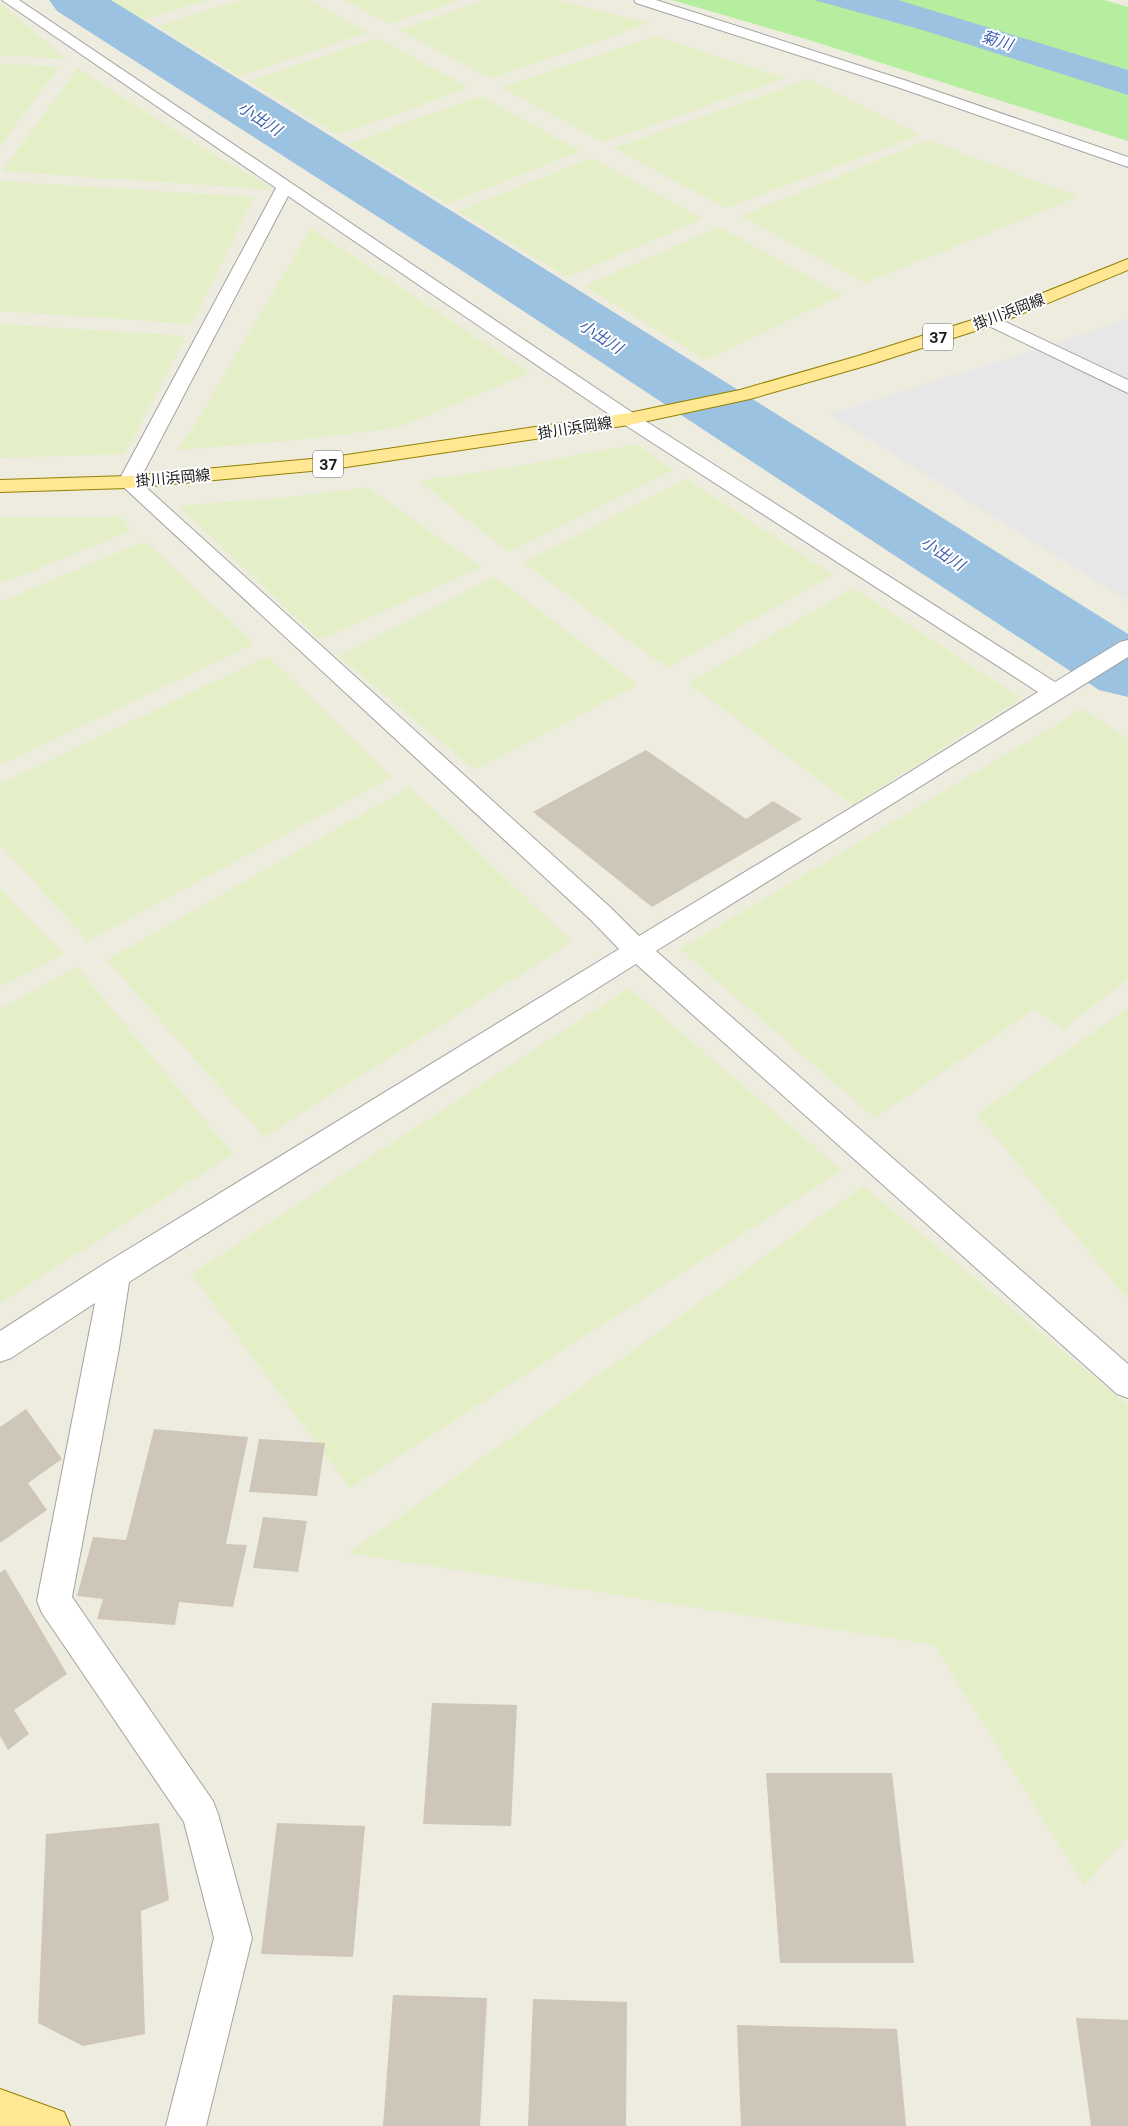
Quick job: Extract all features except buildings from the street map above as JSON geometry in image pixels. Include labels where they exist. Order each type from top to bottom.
[{"type":"main road","name":"掛川浜岡線","points":[[0,486],[128,482],[333,463],[629,419],[743,395],[866,360],[991,320],[1128,264]]},
{"type":"main road","points":[[0,2109],[50,2126]]},
{"type":"street","points":[[9,0],[629,419],[1053,691]]},
{"type":"street","points":[[641,0],[902,84],[1128,162]]},
{"type":"street","points":[[285,186],[128,482],[601,914],[637,950],[1128,1384]]},
{"type":"street","points":[[991,320],[1128,387]]},
{"type":"street","points":[[0,1348],[115,1273],[637,950],[876,805],[1053,691],[1128,647]]},
{"type":"street","points":[[115,1273],[104,1348],[54,1602],[200,1814],[233,1938],[186,2126]]},
{"type":"green space","points":[[108,0],[208,0],[142,21]]},
{"type":"green space","points":[[241,0],[309,0],[368,32],[239,76],[158,26]]},
{"type":"green space","points":[[344,0],[461,0],[389,24]]},
{"type":"green space","points":[[486,0],[559,0],[650,23],[491,79],[399,30]]},
{"type":"green space","points":[[672,0],[1104,0],[1128,7],[1128,141],[809,40]]},
{"type":"green space","points":[[0,3],[66,59],[0,55]]},
{"type":"green space","points":[[655,36],[786,78],[603,142],[501,87]]},
{"type":"green space","points":[[378,38],[469,88],[338,135],[249,81]]},
{"type":"green space","points":[[0,63],[59,67],[0,146]]},
{"type":"green space","points":[[78,68],[189,140],[276,190],[2,171]]},
{"type":"green space","points":[[809,79],[920,135],[725,208],[614,148]]},
{"type":"green space","points":[[480,96],[581,151],[447,204],[348,144]]},
{"type":"green space","points":[[928,140],[1078,197],[865,283],[741,216]]},
{"type":"green space","points":[[592,158],[703,219],[568,277],[458,211]]},
{"type":"green space","points":[[0,181],[254,197],[192,324],[0,311]]},
{"type":"green space","points":[[719,227],[842,295],[706,360],[584,286]]},
{"type":"green space","points":[[311,228],[530,373],[397,428],[289,441],[177,450],[190,433]]},
{"type":"green space","points":[[0,324],[186,336],[125,454],[0,458]]},
{"type":"green space","points":[[637,444],[673,470],[509,552],[419,481],[508,468]]},
{"type":"green space","points":[[687,479],[833,575],[667,668],[523,562]]},
{"type":"green space","points":[[367,487],[481,567],[320,640],[178,506],[290,497]]},
{"type":"green space","points":[[0,517],[122,517],[131,531],[0,584]]},
{"type":"green space","points":[[145,541],[254,644],[0,765],[0,602]]},
{"type":"green space","points":[[495,577],[638,685],[475,770],[338,656]]},
{"type":"green space","points":[[854,588],[1021,698],[853,805],[688,683]]},
{"type":"green space","points":[[268,656],[392,777],[88,941],[0,844],[0,784]]},
{"type":"green space","points":[[1082,709],[1128,739],[1128,979],[1063,1029],[1034,1010],[875,1118],[680,949]]},
{"type":"green space","points":[[410,787],[572,942],[264,1137],[107,960]]},
{"type":"green space","points":[[0,888],[64,954],[0,987]]},
{"type":"green space","points":[[77,967],[233,1154],[0,1303],[0,1009]]},
{"type":"green space","points":[[629,988],[842,1170],[350,1488],[191,1274]]},
{"type":"green space","points":[[1128,1008],[1128,1300],[977,1114]]},
{"type":"green space","points":[[863,1186],[1128,1405],[1128,1836],[1084,1885],[934,1645],[349,1553]]},
{"type":"shaded area","points":[[1128,318],[1128,601],[829,414],[1057,343]]},
{"type":"water","name":"菊川","points":[[814,0],[898,0],[1128,70],[1128,95],[926,31]]},
{"type":"waterway","name":"小出川","points":[[75,0],[486,259],[1128,671]]}]
